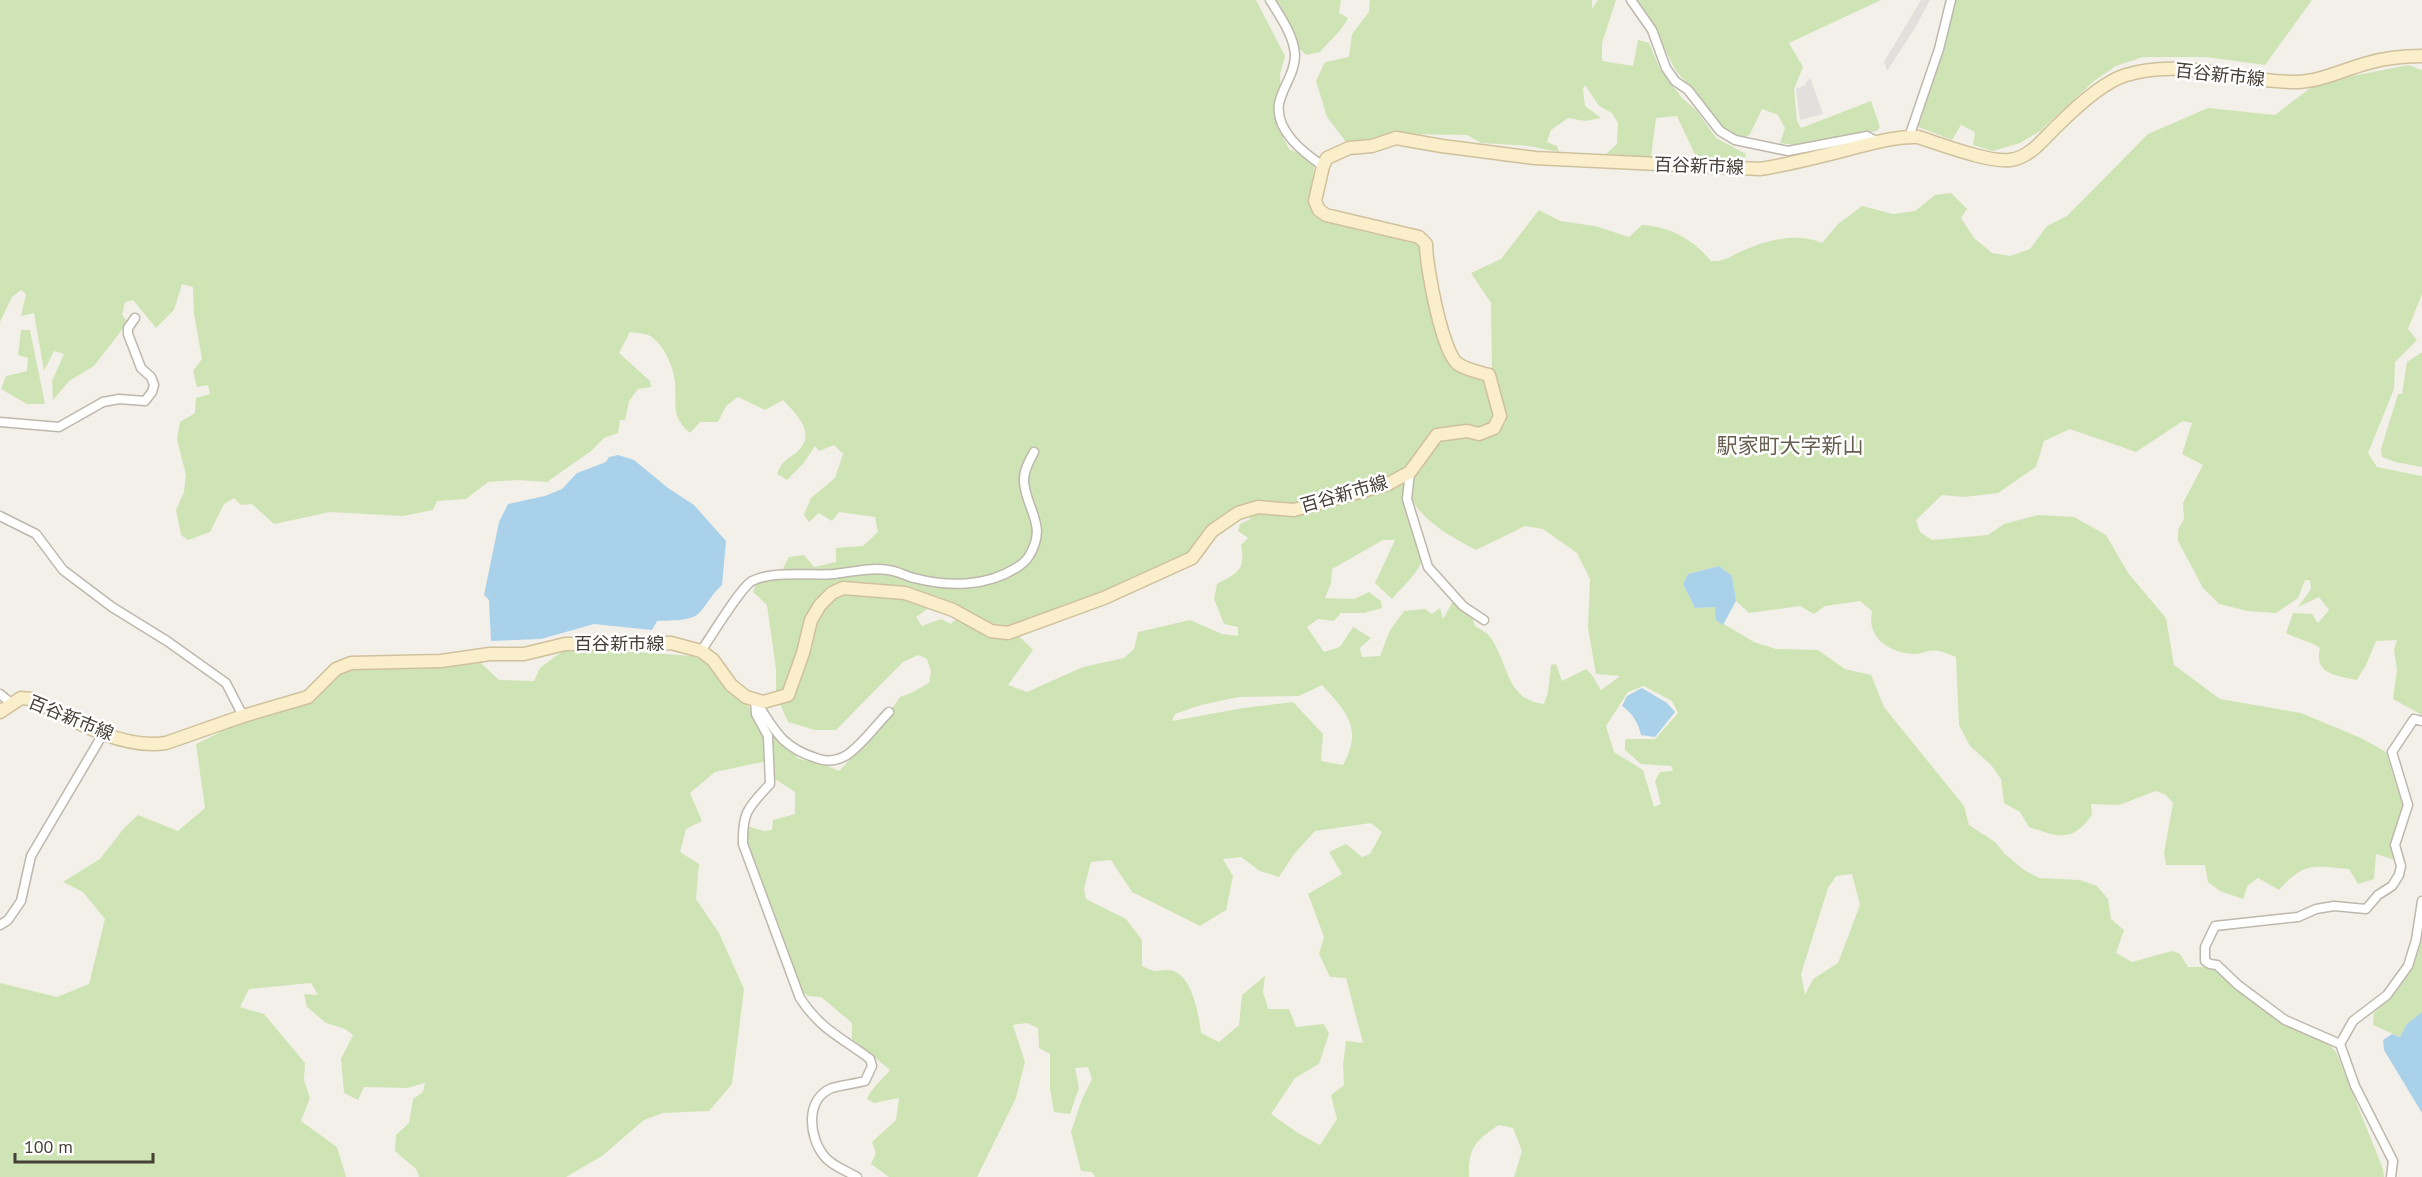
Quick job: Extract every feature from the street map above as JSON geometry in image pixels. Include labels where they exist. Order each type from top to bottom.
[{"type":"main road","name":"百谷新市線","points":[[755,700],[763,702],[788,695],[803,653],[811,620],[820,605],[832,593],[843,588],[905,593],[953,610],[991,631],[1008,633],[1104,598],[1192,558],[1212,531],[1238,513],[1258,507],[1294,510],[1388,484],[1410,472],[1437,435],[1467,431],[1479,434],[1494,428],[1500,416],[1489,375],[1457,363],[1450,354],[1434,299],[1426,244],[1419,237],[1326,215],[1319,210],[1315,201],[1323,166],[1327,158],[1349,148],[1372,146],[1396,138],[1442,147],[1535,158],[1760,169],[1787,165],[1877,142],[1918,137],[1990,158],[2010,160],[2030,153],[2059,123],[2092,95],[2125,75],[2156,69],[2186,69],[2301,82],[2325,77],[2369,62],[2422,56]]},
{"type":"main road","name":"百谷新市線","points":[[0,712],[21,698],[32,699],[103,734],[154,745],[308,697],[336,669],[351,663],[441,661],[490,654],[524,654],[565,644],[670,643],[701,651]]},
{"type":"main road","points":[[701,651],[713,660],[731,685],[746,697],[755,700]]},
{"type":"street","points":[[1270,0],[1290,35],[1295,54],[1292,75],[1279,104],[1281,118],[1290,139],[1323,166]]},
{"type":"street","points":[[1631,0],[1652,30],[1666,68],[1675,81],[1688,90],[1720,131],[1735,140],[1788,151],[1868,136],[1877,142]]},
{"type":"street","points":[[1909,137],[1940,49],[1951,0]]},
{"type":"street","points":[[0,422],[59,428],[103,402],[119,399],[145,401],[154,385],[141,368],[128,334],[128,328],[135,318]]},
{"type":"street","points":[[701,651],[740,596],[752,582],[759,580],[794,574],[832,574],[864,569],[887,569],[914,578],[948,583],[983,583],[1002,577],[1029,558],[1037,540],[1036,522],[1024,482],[1027,465],[1034,452]]},
{"type":"street","points":[[1410,472],[1407,499],[1428,567],[1438,581],[1463,606],[1484,620]]},
{"type":"street","points":[[0,516],[36,534],[63,570],[112,607],[167,641],[226,683],[243,716]]},
{"type":"street","points":[[0,694],[11,703]]},
{"type":"street","points":[[755,700],[787,744],[796,751],[825,761],[840,759],[849,753],[889,712]]},
{"type":"street","points":[[755,700],[756,714],[768,736],[770,784],[752,802],[746,813],[742,828],[743,844],[800,998],[811,1015],[827,1031],[870,1059],[872,1066],[865,1082],[830,1089],[819,1097],[813,1107],[812,1121],[817,1147],[827,1160],[857,1177]]},
{"type":"street","points":[[2391,1177],[2393,1161],[2355,1086],[2340,1044],[2285,1020],[2269,1009],[2217,965],[2205,961],[2205,947],[2215,927],[2298,917],[2316,909],[2334,906],[2366,909],[2378,895],[2392,886],[2399,875],[2401,866],[2395,846],[2408,805],[2392,752],[2414,719],[2422,720]]},
{"type":"street","points":[[0,925],[8,920],[21,901],[32,856],[44,831],[103,734]]},
{"type":"street","points":[[2340,1044],[2353,1021],[2386,995],[2408,966],[2416,940],[2422,901]]},
{"type":"green space","points":[[0,0],[1256,0],[1285,56],[1280,74],[1283,138],[1290,150],[1318,160],[1314,168],[1309,205],[1321,219],[1364,232],[1424,244],[1425,285],[1446,351],[1456,368],[1488,379],[1497,414],[1489,427],[1434,430],[1404,469],[1391,479],[1320,503],[1297,506],[1264,502],[1242,506],[1207,531],[1191,556],[1131,583],[1126,580],[1108,594],[1044,615],[1031,616],[1013,628],[992,626],[937,596],[924,597],[930,607],[916,617],[922,626],[941,619],[951,624],[959,616],[990,635],[1019,636],[1033,650],[1008,685],[1027,692],[1083,667],[1124,658],[1134,649],[1138,632],[1190,620],[1222,634],[1238,636],[1238,627],[1224,624],[1214,599],[1217,584],[1235,574],[1241,566],[1241,545],[1248,538],[1238,531],[1240,524],[1250,519],[1249,512],[1318,509],[1388,485],[1406,475],[1403,488],[1405,507],[1423,543],[1424,550],[1419,567],[1392,599],[1375,583],[1395,540],[1383,540],[1332,569],[1331,583],[1325,598],[1354,599],[1369,592],[1381,601],[1382,608],[1364,613],[1341,613],[1334,621],[1318,619],[1307,627],[1324,652],[1340,647],[1353,627],[1371,638],[1360,648],[1362,657],[1380,656],[1390,630],[1404,611],[1425,609],[1432,614],[1440,608],[1443,619],[1452,603],[1469,605],[1475,626],[1490,637],[1515,688],[1531,701],[1544,704],[1548,692],[1551,665],[1556,664],[1562,681],[1586,669],[1601,690],[1620,676],[1596,674],[1588,628],[1590,579],[1577,553],[1543,529],[1525,526],[1476,550],[1433,524],[1415,505],[1411,494],[1411,483],[1415,472],[1438,440],[1487,435],[1506,423],[1492,371],[1491,303],[1471,273],[1501,259],[1539,210],[1560,221],[1595,226],[1629,237],[1642,225],[1662,228],[1689,241],[1711,261],[1716,261],[1724,260],[1761,244],[1782,239],[1802,238],[1822,243],[1838,224],[1862,206],[1893,214],[1915,211],[1935,195],[1951,193],[1967,209],[1961,218],[1974,238],[1992,253],[2010,256],[2030,249],[2047,226],[2067,216],[2148,134],[2208,108],[2275,115],[2317,83],[2408,65],[2422,70],[2422,294],[2408,329],[2417,340],[2395,362],[2394,389],[2368,453],[2377,467],[2422,476],[2422,715],[2393,699],[2397,670],[2394,650],[2397,640],[2376,641],[2357,680],[2329,672],[2320,663],[2320,648],[2286,633],[2293,613],[2312,614],[2318,623],[2329,610],[2319,597],[2298,607],[2311,589],[2310,580],[2305,580],[2298,598],[2276,613],[2248,611],[2219,604],[2203,588],[2178,541],[2178,530],[2184,519],[2183,503],[2203,465],[2182,454],[2192,423],[2183,421],[2136,452],[2070,429],[2044,441],[2036,467],[1998,493],[1964,497],[1942,495],[1916,520],[1920,532],[1932,540],[1988,535],[2004,524],[2038,515],[2074,517],[2106,535],[2128,573],[2166,618],[2174,665],[2220,699],[2301,713],[2361,738],[2386,752],[2403,807],[2391,844],[2395,860],[2376,854],[2374,879],[2358,884],[2349,869],[2318,867],[2296,874],[2279,890],[2258,878],[2248,885],[2243,899],[2220,891],[2208,882],[2205,865],[2166,865],[2164,853],[2173,803],[2166,795],[2156,791],[2119,805],[2091,804],[2092,815],[2085,824],[2071,834],[2056,835],[2029,827],[2020,812],[2004,803],[2001,779],[1991,765],[1970,746],[1959,725],[1956,657],[1935,651],[1918,654],[1906,653],[1889,647],[1876,636],[1871,621],[1872,611],[1860,601],[1825,606],[1814,614],[1800,606],[1749,613],[1736,601],[1732,576],[1719,566],[1688,574],[1683,584],[1695,608],[1715,607],[1717,620],[1754,642],[1776,649],[1818,650],[1845,669],[1871,675],[1884,707],[1964,806],[1969,825],[1995,842],[2024,870],[2039,878],[2080,880],[2097,886],[2108,899],[2111,919],[2124,930],[2116,953],[2132,962],[2172,951],[2180,954],[2188,967],[2211,967],[2281,1022],[2331,1046],[2337,1054],[2383,1169],[2384,1177],[1514,1177],[1522,1151],[1513,1128],[1499,1125],[1484,1135],[1475,1145],[1470,1158],[1469,1177],[1095,1177],[1092,1172],[1081,1171],[1071,1132],[1082,1099],[1092,1079],[1088,1067],[1075,1068],[1079,1088],[1070,1114],[1054,1112],[1050,1089],[1050,1054],[1039,1048],[1038,1028],[1027,1023],[1013,1025],[1025,1062],[1016,1098],[977,1177],[889,1177],[871,1164],[876,1153],[872,1142],[896,1120],[899,1098],[874,1103],[867,1099],[874,1087],[890,1070],[852,1039],[852,1023],[821,997],[808,996],[798,989],[746,841],[747,826],[764,831],[772,830],[773,820],[795,814],[795,792],[772,777],[770,735],[759,715],[799,759],[821,763],[839,771],[875,733],[900,697],[929,683],[931,672],[927,659],[918,655],[903,662],[836,730],[815,730],[788,722],[776,695],[776,669],[767,605],[753,592],[760,572],[782,570],[789,557],[804,555],[814,567],[836,562],[836,548],[863,546],[878,532],[875,517],[839,512],[832,521],[819,513],[809,522],[804,515],[811,498],[835,478],[843,454],[834,445],[819,451],[815,446],[803,464],[787,480],[777,474],[782,464],[796,453],[805,439],[803,425],[783,400],[765,410],[738,397],[726,406],[718,422],[700,422],[690,433],[677,415],[674,376],[664,351],[650,336],[630,332],[619,353],[650,381],[651,387],[638,389],[629,401],[625,420],[620,420],[618,433],[604,438],[591,451],[547,482],[518,480],[488,482],[466,499],[437,501],[433,510],[403,516],[330,512],[274,524],[252,504],[241,505],[234,498],[224,504],[210,532],[188,540],[181,535],[176,510],[184,492],[186,475],[177,439],[180,422],[195,413],[196,398],[210,394],[208,385],[197,387],[193,371],[202,359],[194,314],[193,287],[182,284],[174,310],[156,328],[133,300],[125,302],[122,315],[128,322],[94,366],[69,381],[53,400],[52,381],[64,354],[54,351],[44,371],[34,313],[21,316],[26,294],[21,290],[12,297],[0,322]],"holes":[[[1322,685],[1345,713],[1352,731],[1352,741],[1343,765],[1321,761],[1323,734],[1293,702],[1243,708],[1172,721],[1175,714],[1201,705],[1239,697],[1299,696]],[[1644,686],[1672,701],[1678,713],[1655,739],[1625,739],[1625,750],[1641,764],[1671,766],[1673,771],[1660,772],[1655,781],[1661,804],[1654,807],[1643,770],[1614,752],[1606,726],[1628,692]],[[1371,823],[1382,832],[1370,854],[1362,857],[1346,844],[1329,852],[1342,874],[1308,894],[1324,937],[1319,954],[1330,977],[1346,978],[1363,1043],[1346,1041],[1343,1065],[1344,1085],[1331,1095],[1337,1119],[1320,1145],[1271,1114],[1295,1078],[1319,1064],[1329,1034],[1324,1024],[1296,1027],[1289,1009],[1268,1009],[1263,992],[1265,976],[1242,995],[1239,1025],[1219,1042],[1201,1033],[1193,996],[1183,978],[1169,970],[1154,971],[1142,966],[1142,940],[1126,919],[1086,899],[1084,889],[1091,862],[1111,860],[1132,892],[1200,926],[1226,910],[1233,876],[1223,859],[1241,857],[1260,871],[1279,877],[1294,854],[1315,831]],[[1852,874],[1860,905],[1838,963],[1813,979],[1805,995],[1801,974],[1828,888],[1836,876]]]},
{"type":"green space","points":[[1274,0],[1341,0],[1339,13],[1348,18],[1339,32],[1320,52],[1307,55],[1298,48]]},
{"type":"green space","points":[[1370,0],[1592,0],[1592,9],[1598,0],[1616,0],[1602,43],[1602,61],[1633,66],[1638,40],[1649,43],[1660,69],[1682,98],[1697,111],[1716,138],[1746,154],[1743,163],[1697,159],[1677,116],[1656,118],[1651,157],[1606,154],[1617,144],[1618,123],[1612,113],[1599,106],[1585,85],[1583,89],[1585,106],[1601,118],[1585,121],[1568,118],[1551,130],[1547,142],[1557,146],[1559,152],[1528,146],[1481,143],[1467,135],[1396,134],[1369,144],[1346,142],[1327,117],[1316,81],[1325,62],[1349,57],[1352,34],[1369,12]]},
{"type":"green space","points":[[1633,0],[1881,0],[1789,43],[1803,67],[1794,89],[1797,121],[1801,128],[1871,101],[1880,127],[1877,131],[1794,145],[1780,143],[1785,128],[1778,115],[1762,109],[1750,134],[1743,139],[1716,125],[1698,96],[1676,71],[1654,28]]},
{"type":"green space","points":[[1953,0],[2312,0],[2265,65],[2206,57],[2143,57],[2116,66],[2094,81],[2040,131],[2020,143],[1993,151],[1973,145],[1975,132],[1961,125],[1952,140],[1918,127],[1943,52]]},
{"type":"green space","points":[[21,330],[30,330],[45,404],[27,404],[1,389],[6,376],[27,371],[28,358],[18,355]]},
{"type":"green space","points":[[2422,352],[2422,467],[2382,457],[2381,449],[2398,394],[2402,394],[2407,362]]},
{"type":"green space","points":[[568,647],[692,656],[711,663],[731,690],[750,708],[764,733],[767,761],[715,772],[690,793],[702,821],[686,829],[680,852],[699,864],[696,899],[719,933],[744,989],[732,1084],[709,1111],[663,1113],[644,1120],[602,1156],[566,1177],[419,1177],[416,1169],[395,1151],[396,1135],[409,1123],[413,1099],[423,1092],[425,1083],[407,1088],[364,1087],[358,1100],[344,1093],[341,1059],[353,1035],[345,1029],[326,1023],[307,1007],[304,994],[318,995],[311,983],[249,989],[240,1007],[264,1014],[305,1063],[304,1080],[310,1098],[301,1121],[337,1147],[346,1177],[0,1177],[0,983],[57,997],[89,984],[105,919],[83,892],[63,882],[100,859],[124,828],[138,815],[178,831],[205,808],[196,744],[250,718],[314,702],[337,676],[360,667],[481,663],[499,680],[534,681],[540,668]]},
{"type":"green space","points":[[2422,935],[2422,1012],[2407,1024],[2400,1037],[2373,1025],[2374,1013],[2406,979],[2415,960]]},
{"type":"shaded area","points":[[1921,0],[1930,0],[1887,71],[1884,62]]},
{"type":"shaded area","points":[[1810,77],[1823,114],[1800,120],[1796,89],[1805,85]]},
{"type":"water","points":[[618,455],[634,460],[668,488],[694,505],[726,541],[722,585],[696,615],[680,620],[657,621],[652,630],[594,624],[541,639],[491,641],[489,600],[484,595],[499,522],[508,504],[545,496],[562,489],[577,473]]},
{"type":"water","points":[[1719,566],[1732,576],[1736,601],[1723,625],[1716,620],[1715,607],[1695,608],[1683,584],[1688,574]]},
{"type":"water","points":[[1642,688],[1667,703],[1675,712],[1655,737],[1641,735],[1634,719],[1622,706],[1627,696]]},
{"type":"water","points":[[2422,1012],[2422,1113],[2384,1050],[2383,1040],[2392,1034],[2400,1037],[2407,1024]]},
{"type":"district","name":"駅家町大字新山","points":[[1790,446]]}]
